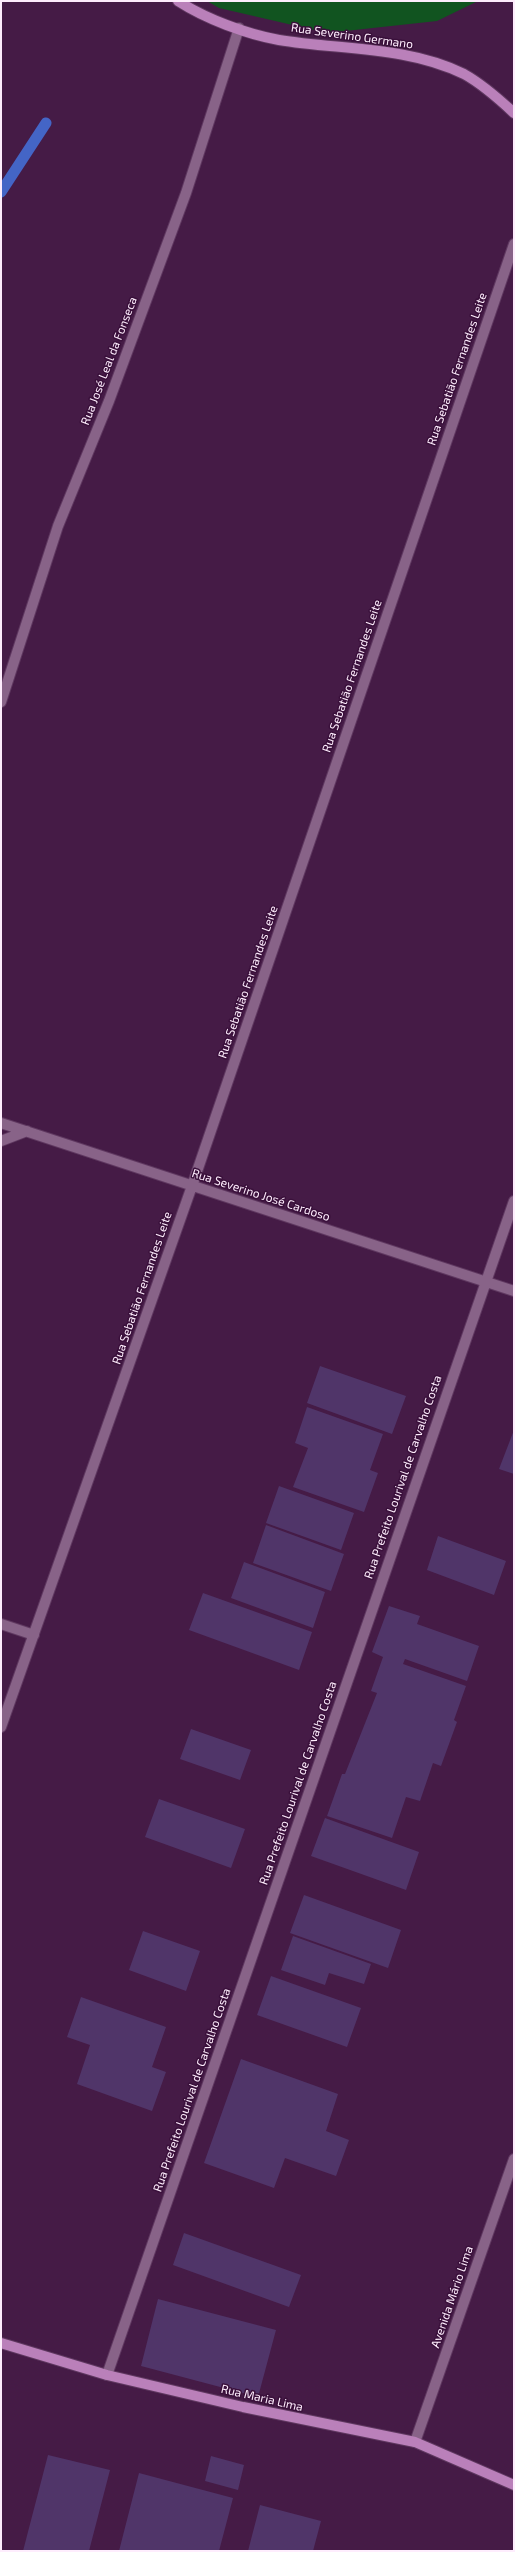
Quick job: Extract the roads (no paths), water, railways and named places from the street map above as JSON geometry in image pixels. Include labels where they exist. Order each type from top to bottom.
[{"type":"street","name":"Rua Severino Germano","points":[[178,1],[239,28],[279,40],[363,48],[419,59],[464,74],[496,96],[514,113]]},
{"type":"street","name":"Rua José Leal da Fonseca","points":[[1,702],[58,526],[109,401],[186,193],[239,28]]},
{"type":"street","name":"Rua Sebatião Fernandes Leite","points":[[1,1727],[192,1186],[514,244]]},
{"type":"street","name":"Rua Severino José Cardoso","points":[[1,1123],[514,1291]]},
{"type":"street","points":[[1,1141],[26,1131]]},
{"type":"street","name":"Rua Prefeito Lourival de Carvalho Costa","points":[[107,2375],[514,1201]]},
{"type":"street","points":[[1,1624],[34,1635]]},
{"type":"street","name":"Avenida Mário Lima","points":[[415,2442],[514,2159]]},
{"type":"street","name":"Rua Maria Lima","points":[[1,2343],[107,2375],[243,2408],[415,2442],[514,2485]]},
{"type":"waterway","points":[[1,192],[46,123]]}]
